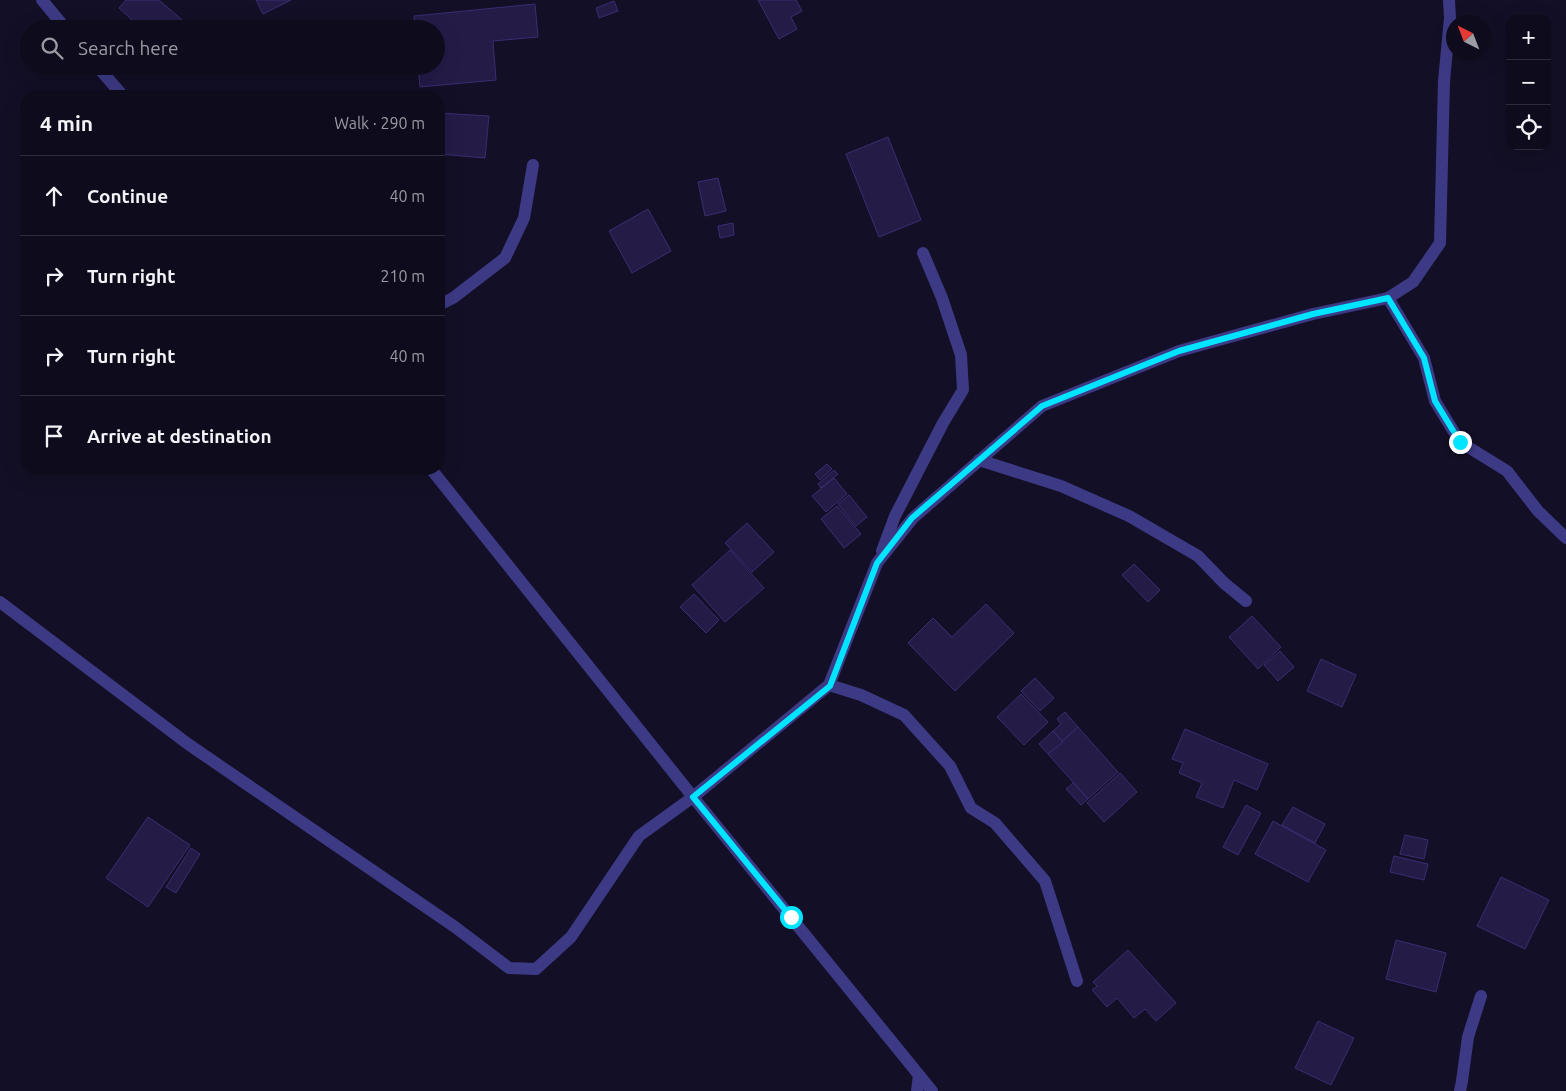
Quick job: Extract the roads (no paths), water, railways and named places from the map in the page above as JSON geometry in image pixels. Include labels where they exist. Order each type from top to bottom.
[{"type":"street","points":[[42,0],[59,20]]},
{"type":"street","points":[[877,563],[912,518],[1042,406],[1179,351],[1313,314],[1388,298],[1413,282],[1440,243],[1444,81],[1450,18],[1449,0]]},
{"type":"street","points":[[104,75],[117,90]]},
{"type":"street","points":[[445,302],[506,258],[524,218],[533,165]]},
{"type":"street","points":[[0,602],[188,744],[455,927],[509,968],[536,969],[571,937],[639,836],[693,797],[830,686],[895,516],[943,423],[963,390],[961,355],[942,298],[923,253]]},
{"type":"street","points":[[1388,298],[1424,358],[1435,401],[1460,442],[1507,471],[1538,511],[1566,538]]},
{"type":"street","points":[[979,460],[1061,486],[1129,516],[1198,556],[1246,601]]},
{"type":"street","points":[[436,475],[693,797],[932,1091]]},
{"type":"street","points":[[830,686],[861,695],[904,715],[950,766],[970,808],[996,823],[1045,881],[1076,981]]},
{"type":"street","points":[[1460,1091],[1468,1037],[1481,996]]},
{"type":"street","points":[[917,1091],[919,1074]]}]
